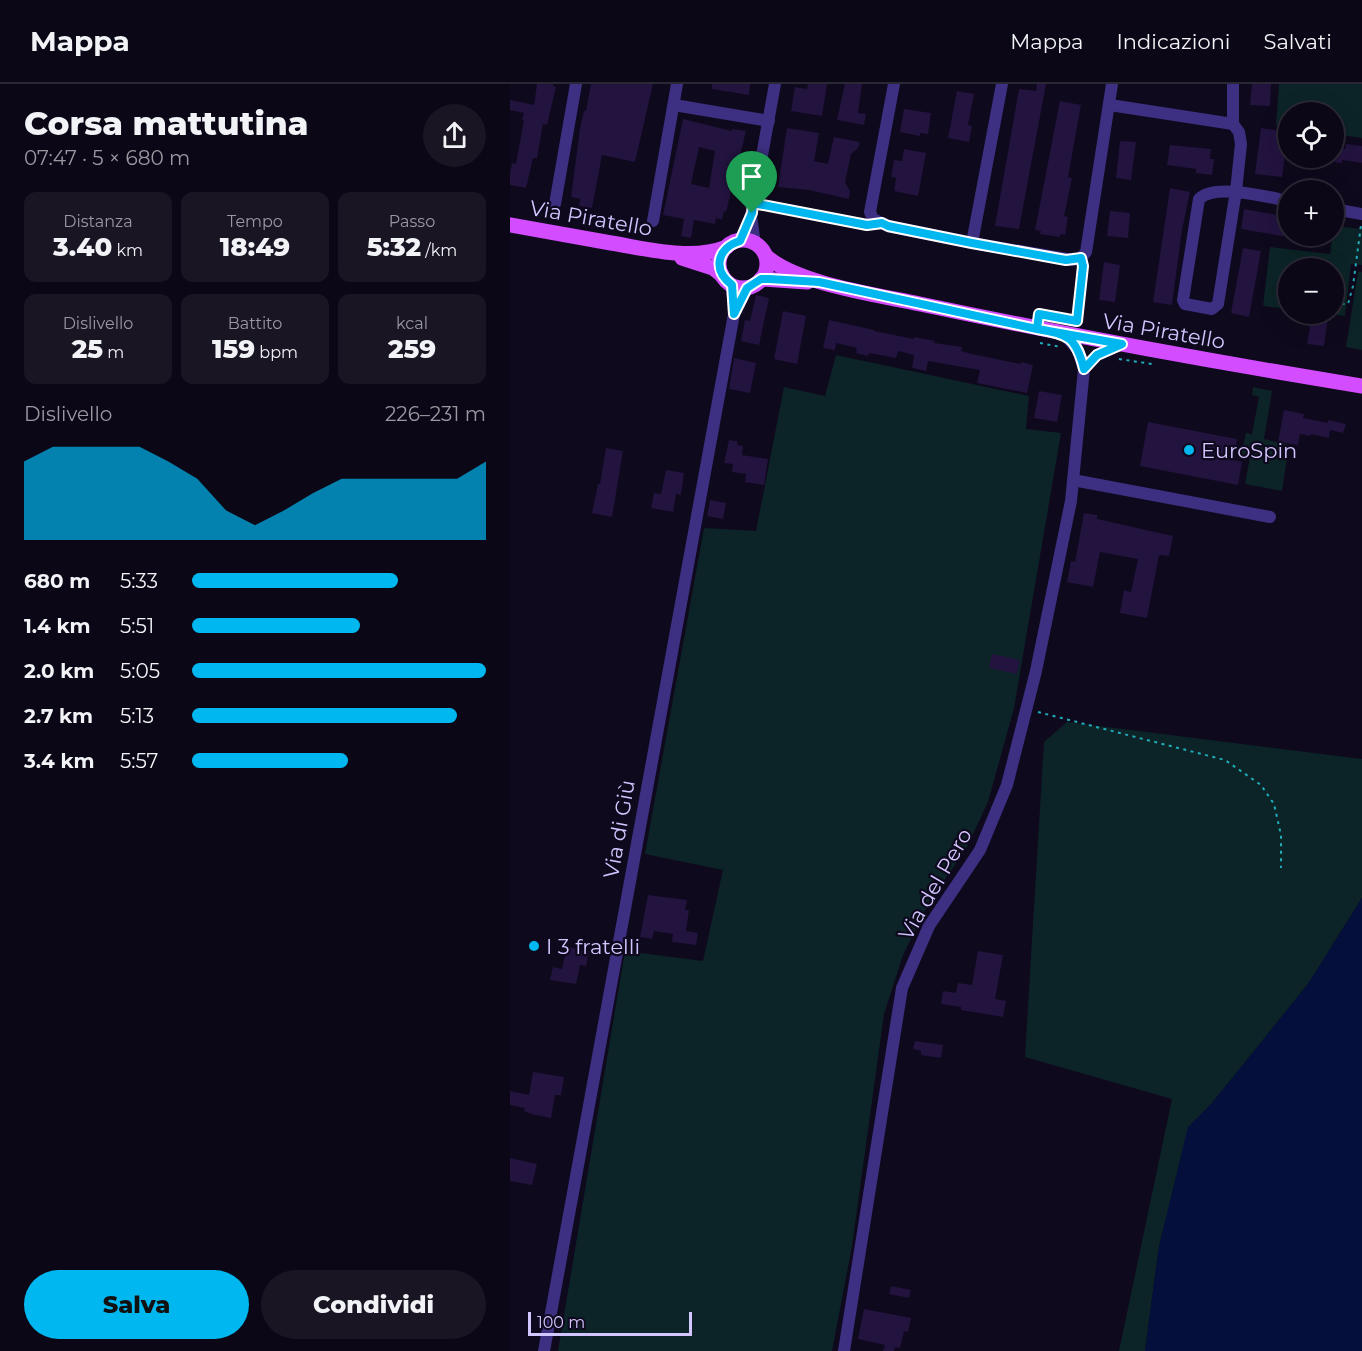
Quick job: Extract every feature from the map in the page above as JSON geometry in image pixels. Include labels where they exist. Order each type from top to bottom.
[{"type":"main road","name":"Via Piratello","points":[[510,225],[665,252],[698,253],[741,244],[766,256],[773,263],[819,282]]},
{"type":"main road","points":[[741,244],[720,260],[734,282],[761,279],[767,264],[766,256]]},
{"type":"main road","name":"Via Piratello","points":[[665,252],[713,268],[734,282]]},
{"type":"main road","name":"Via Piratello","points":[[761,279],[819,282],[1037,329],[1362,386]]},
{"type":"street","points":[[555,204],[576,84]]},
{"type":"street","points":[[653,221],[677,84]]},
{"type":"street","points":[[741,244],[751,216],[775,84]]},
{"type":"street","points":[[894,84],[870,212],[873,219],[888,226],[1066,260],[1081,258],[1086,252],[1112,84]]},
{"type":"street","points":[[972,243],[1002,84]]},
{"type":"street","points":[[1233,84],[1233,123],[1239,132],[1241,144],[1236,191],[1218,305],[1212,309],[1187,305],[1183,300],[1199,199],[1203,195],[1236,191],[1278,199]]},
{"type":"street","points":[[674,105],[769,121]]},
{"type":"street","points":[[1110,105],[1233,123]]},
{"type":"street","points":[[1344,211],[1362,214]]},
{"type":"street","name":"Via di Giù","points":[[544,1351],[734,314],[734,282]]},
{"type":"street","points":[[1064,334],[1078,350],[1084,369],[1097,355],[1122,344]]},
{"type":"street","name":"Via del Pero","points":[[844,1351],[902,988],[929,926],[980,850],[1007,785],[1059,565],[1071,501],[1084,369]]},
{"type":"street","points":[[1073,480],[1270,517]]},
{"type":"path","points":[[753,203],[867,225],[882,223]]},
{"type":"path","points":[[1344,304],[1348,304],[1353,286],[1362,219]]},
{"type":"path","points":[[1037,329],[1039,314],[1077,321],[1083,266],[1081,258]]},
{"type":"path","points":[[1026,709],[1225,759],[1261,785],[1274,804],[1281,835],[1281,868]]},
{"type":"green space","points":[[1279,84],[1362,84],[1362,138],[1344,135],[1344,102],[1278,102],[1278,125],[1276,125]]},
{"type":"green space","points":[[1344,227],[1362,229],[1362,265],[1351,264],[1345,316],[1344,258],[1278,258],[1278,308],[1263,306],[1270,247],[1330,254],[1331,246],[1344,246]]},
{"type":"green space","points":[[1358,272],[1362,272],[1362,350],[1346,347]]},
{"type":"green space","points":[[836,355],[1029,396],[1026,429],[1061,433],[1014,708],[988,802],[966,849],[929,902],[903,955],[884,1014],[852,1246],[832,1351],[558,1351],[625,951],[703,961],[723,870],[645,854],[704,528],[756,531],[784,387],[825,396]]},
{"type":"green space","points":[[1253,387],[1272,391],[1264,439],[1289,445],[1282,491],[1245,484],[1250,457],[1241,455],[1246,433],[1252,434],[1259,397],[1252,395]]},
{"type":"green space","points":[[1067,722],[1362,759],[1362,898],[1308,984],[1212,1103],[1189,1127],[1159,1246],[1145,1351],[1119,1351],[1172,1099],[1025,1057],[1044,742]]},
{"type":"shaded area","points":[[1362,898],[1362,1351],[1145,1351],[1159,1246],[1188,1127],[1212,1103],[1308,984]]},
{"type":"building","points":[[537,84],[553,84],[556,87],[547,125],[543,124],[537,158],[533,158],[526,188],[510,185],[512,163],[516,164],[524,113],[510,110],[510,100],[534,105]]},
{"type":"building","points":[[591,84],[653,84],[635,162],[602,155],[592,208],[579,206],[580,199],[571,197],[580,128]]},
{"type":"building","points":[[712,84],[750,84],[749,95],[712,89]]},
{"type":"building","points":[[808,84],[827,84],[822,116],[791,111],[795,87],[807,89]]},
{"type":"building","points":[[845,84],[862,84],[858,113],[866,114],[864,125],[837,120]]},
{"type":"building","points":[[1037,84],[1046,84],[1019,229],[995,226],[1019,89],[1036,91]]},
{"type":"building","points":[[1252,84],[1271,84],[1270,106],[1250,105]]},
{"type":"building","points":[[957,91],[974,94],[968,125],[972,126],[969,142],[948,138]]},
{"type":"building","points":[[1060,101],[1081,105],[1068,177],[1072,178],[1064,216],[1068,217],[1065,235],[1060,234],[1060,237],[1040,234],[1041,231],[1035,230]]},
{"type":"building","points":[[904,109],[931,113],[928,134],[920,133],[920,136],[900,132]]},
{"type":"building","points":[[683,119],[732,131],[732,129],[746,131],[722,220],[716,218],[715,224],[694,220],[691,238],[681,236],[684,219],[663,215]],"holes":[[[699,147],[715,151],[709,188],[691,184]]]},
{"type":"building","points":[[787,128],[819,133],[814,161],[828,164],[834,137],[860,142],[858,148],[851,154],[845,182],[850,191],[849,199],[809,190],[778,187]]},
{"type":"building","points":[[1261,128],[1278,131],[1278,168],[1283,168],[1282,177],[1255,174]]},
{"type":"building","points":[[1120,141],[1136,142],[1131,180],[1116,178]]},
{"type":"building","points":[[1346,144],[1362,146],[1362,163],[1344,160]]},
{"type":"building","points":[[1170,145],[1211,149],[1210,159],[1214,159],[1212,175],[1196,173],[1196,169],[1167,165]]},
{"type":"building","points":[[904,149],[926,153],[918,196],[894,191],[896,178],[891,177],[894,160],[902,161]]},
{"type":"building","points":[[1170,188],[1190,192],[1182,230],[1172,305],[1153,302]]},
{"type":"building","points":[[1244,209],[1278,215],[1278,235],[1241,229]]},
{"type":"building","points":[[1110,211],[1130,213],[1128,238],[1107,236]]},
{"type":"building","points":[[1243,248],[1261,251],[1249,317],[1231,313]]},
{"type":"building","points":[[1104,262],[1120,265],[1115,302],[1099,300]]},
{"type":"building","points":[[756,295],[769,298],[759,345],[741,341],[745,320],[750,321]]},
{"type":"building","points":[[783,311],[806,316],[797,364],[774,359]]},
{"type":"building","points":[[829,320],[874,331],[962,347],[961,351],[972,354],[1033,365],[1027,393],[977,383],[980,370],[928,361],[926,371],[912,368],[914,355],[898,351],[896,358],[856,353],[857,348],[836,343],[835,350],[823,348]]},
{"type":"building","points":[[1310,324],[1327,324],[1324,346],[1307,344]]},
{"type":"building","points":[[734,358],[756,363],[750,393],[729,389]]},
{"type":"building","points":[[1039,391],[1062,395],[1057,422],[1034,418]]},
{"type":"building","points":[[1284,410],[1304,414],[1303,418],[1346,424],[1343,433],[1330,430],[1329,438],[1300,434],[1298,445],[1278,442]]},
{"type":"building","name":"EuroSpin","points":[[1148,422],[1237,439],[1233,460],[1242,462],[1238,485],[1140,466]]},
{"type":"building","points":[[729,440],[737,441],[737,445],[743,446],[742,455],[768,459],[764,485],[745,482],[746,474],[732,472],[733,464],[724,463]]},
{"type":"building","points":[[606,448],[623,451],[612,517],[592,513]]},
{"type":"building","points":[[666,470],[684,473],[681,495],[676,494],[673,512],[651,508],[654,493],[661,494]]},
{"type":"building","points":[[710,500],[726,503],[723,519],[707,516]]},
{"type":"building","points":[[1084,513],[1097,515],[1097,519],[1173,536],[1169,556],[1159,555],[1147,618],[1120,613],[1124,590],[1131,592],[1138,559],[1100,552],[1093,587],[1067,582],[1071,561],[1075,562]]},
{"type":"building","points":[[992,654],[1020,660],[1017,674],[989,668]]},
{"type":"building","points":[[648,895],[687,900],[685,910],[689,910],[686,931],[698,933],[696,945],[672,942],[673,934],[654,931],[652,939],[640,937]]},
{"type":"building","points":[[567,947],[589,951],[586,966],[580,965],[576,984],[550,980],[553,967],[562,969]]},
{"type":"building","points":[[978,951],[1003,955],[995,999],[1006,1001],[1003,1017],[941,1004],[943,991],[956,993],[958,983],[972,985]]},
{"type":"building","points":[[915,1041],[943,1045],[941,1058],[921,1055],[921,1051],[913,1049]]},
{"type":"building","points":[[533,1072],[564,1077],[561,1095],[555,1095],[551,1118],[531,1114],[524,1111],[525,1108],[510,1105],[510,1091],[529,1095]]},
{"type":"building","points":[[510,1158],[537,1164],[532,1185],[510,1181]]},
{"type":"building","points":[[891,1286],[911,1290],[909,1298],[889,1294]]},
{"type":"building","points":[[864,1309],[911,1318],[908,1332],[904,1331],[900,1348],[895,1347],[894,1351],[883,1351],[885,1345],[858,1339]]},
{"type":"place","name":"EuroSpin","points":[[1189,450]]},
{"type":"place","name":"I 3 fratelli","points":[[534,946]]},
{"type":"route","points":[[752,213],[740,241],[727,247],[720,260],[722,274],[732,285],[734,314],[747,288],[755,285],[761,279],[819,282],[1037,329],[1064,334],[1078,350],[1084,369],[1097,355],[1122,344],[1037,329],[1039,314],[1077,321],[1083,266],[1081,258],[1066,260],[972,243],[882,223],[867,225],[753,203],[752,213]]}]
